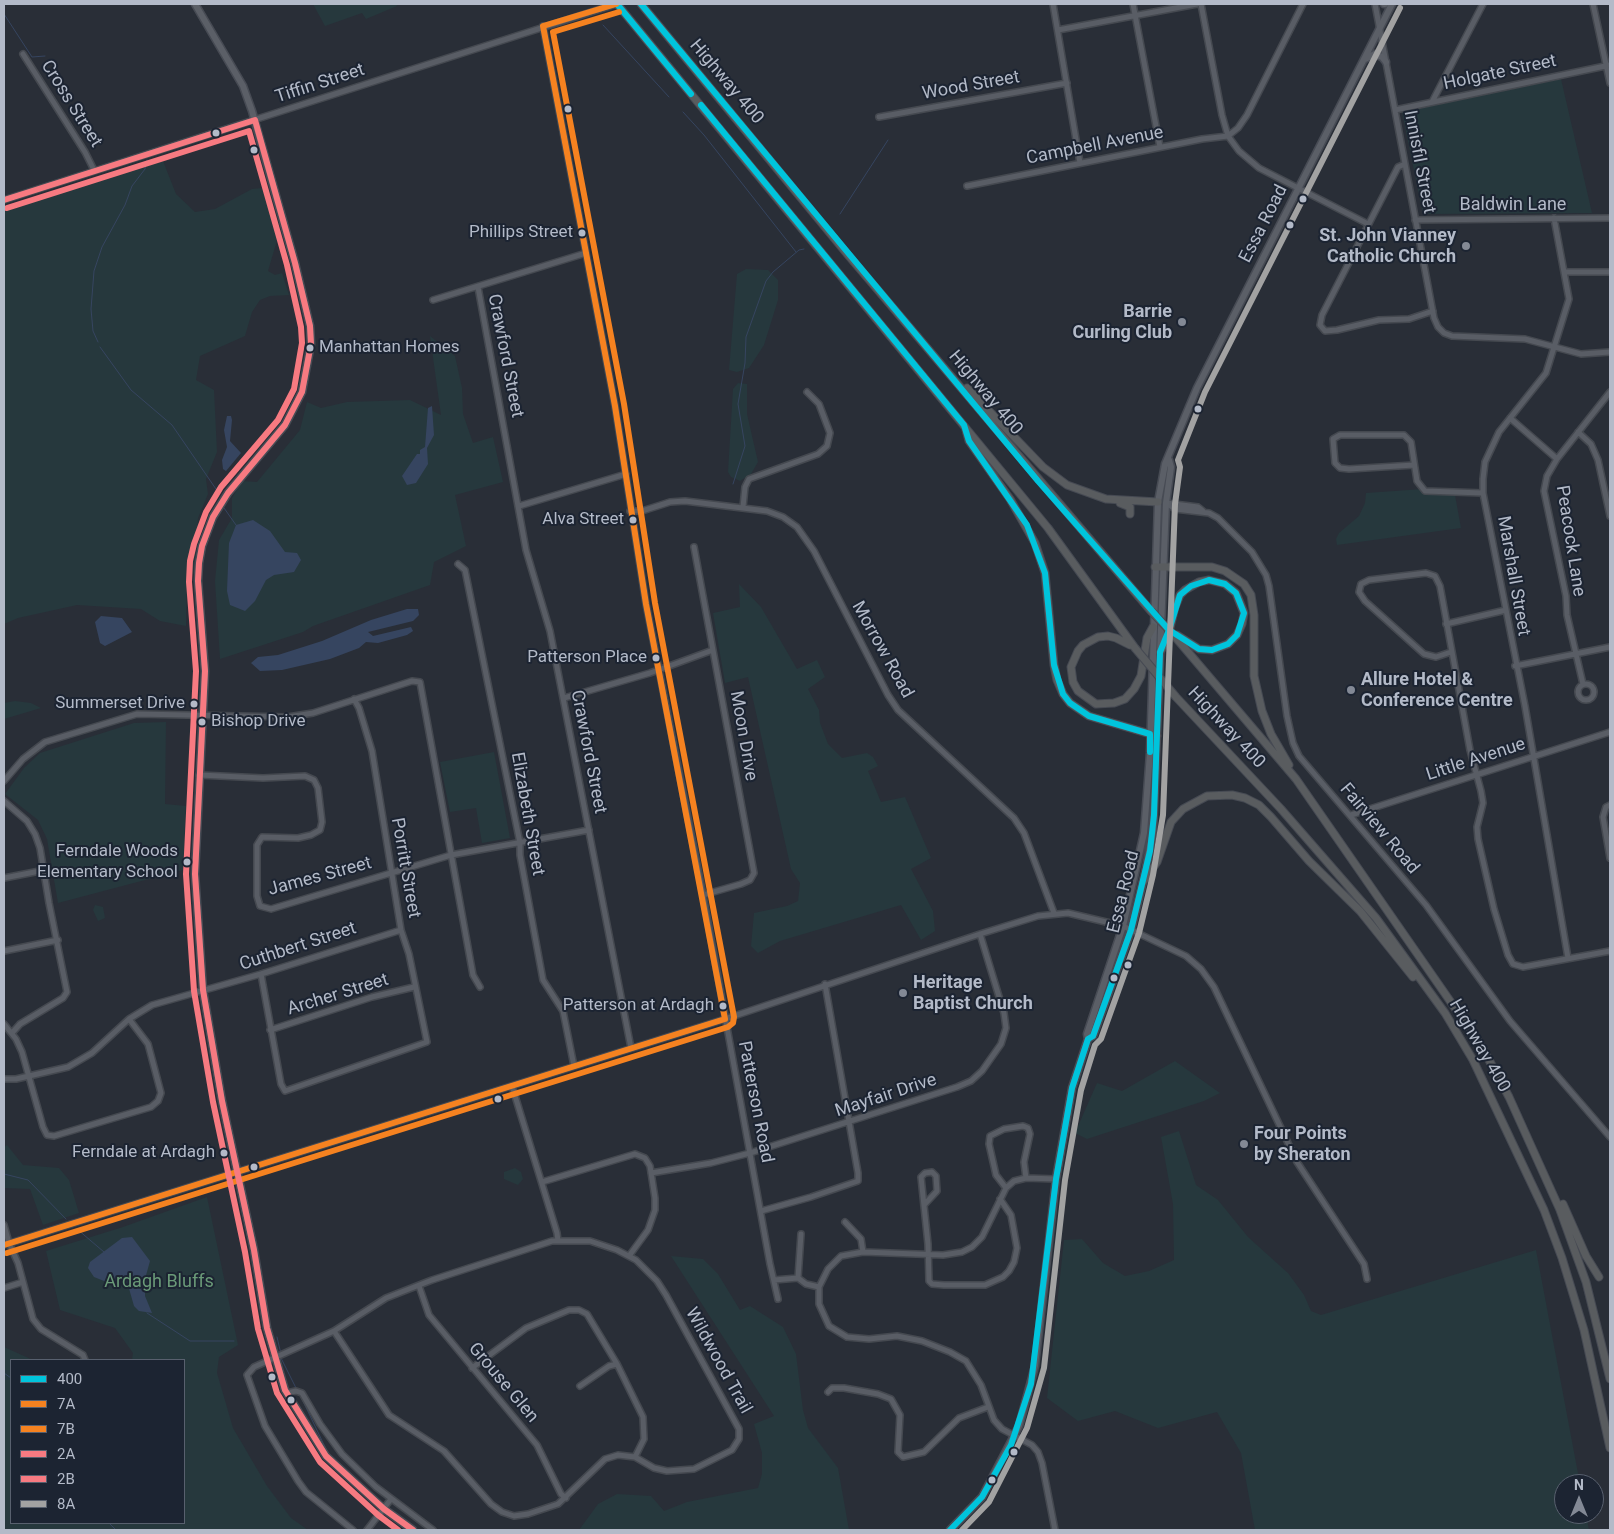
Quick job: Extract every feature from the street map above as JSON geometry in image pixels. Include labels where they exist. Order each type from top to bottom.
[{"type":"highway","name":"Highway 400","points":[[617,4],[1048,528],[1135,648],[1176,697],[1281,809],[1376,918],[1445,1013],[1485,1084],[1544,1210],[1562,1258],[1584,1330],[1610,1448]]},
{"type":"highway","name":"Highway 400","points":[[642,4],[848,255],[940,362],[1038,481],[1296,778],[1482,1047],[1509,1097],[1548,1180],[1586,1282],[1610,1379]]},
{"type":"highway","points":[[940,362],[1043,467],[1067,485],[1127,505],[1130,514]]},
{"type":"highway","points":[[964,425],[969,441],[1014,506],[1035,543],[1045,574],[1054,665],[1063,694],[1070,703],[1089,716],[1153,735]]},
{"type":"highway","points":[[1106,499],[1158,502]]},
{"type":"highway","points":[[1155,567],[1212,567],[1225,571],[1244,584],[1251,596],[1254,615],[1254,676],[1262,711],[1271,734],[1296,778]]},
{"type":"highway","points":[[1160,652],[1167,640],[1180,595],[1190,586],[1209,580],[1218,581],[1236,593],[1241,602],[1244,613],[1238,635],[1221,648],[1212,650],[1199,649],[1171,632]]},
{"type":"highway","points":[[1135,648],[1108,636],[1098,637],[1083,645],[1078,651],[1071,667],[1073,682],[1078,691],[1086,699],[1096,704],[1114,704],[1125,699],[1134,689],[1141,676],[1147,638],[1153,628]]},
{"type":"highway","points":[[1143,882],[1157,862],[1171,822],[1183,809],[1207,796],[1232,795],[1259,806],[1272,817],[1309,861],[1360,912],[1420,985],[1431,994]]},
{"type":"highway","points":[[1548,1180],[1561,1201],[1586,1256],[1599,1277]]},
{"type":"main road","points":[[194,4],[243,86],[255,120],[295,263],[310,326],[311,344],[302,392],[285,425],[228,493],[213,517],[202,546],[198,581],[205,658],[204,717],[199,775],[195,877],[203,990],[236,1174],[254,1250],[274,1358],[287,1393],[326,1456],[384,1509],[412,1530]]},
{"type":"main road","name":"Essa Road","points":[[1088,1039],[1093,1036],[1131,930],[1153,830],[1155,556],[1158,502],[1165,464],[1169,460],[1197,388],[1392,4]]},
{"type":"main road","points":[[1364,60],[1375,54],[1382,57],[1386,62]]},
{"type":"main road","name":"Essa Road","points":[[950,1530],[982,1497],[1016,1436],[1035,1366],[1056,1179],[1072,1088],[1088,1039],[1087,1034],[1122,926],[1144,833],[1160,652],[1166,503],[1171,467],[1169,460]]},
{"type":"street","name":"Tiffin Street","points":[[4,200],[543,26],[617,4]]},
{"type":"street","points":[[1053,4],[1080,163]]},
{"type":"street","points":[[1133,4],[1160,147]]},
{"type":"street","points":[[1058,30],[1196,4]]},
{"type":"street","points":[[1202,4],[1221,111],[1228,136],[1239,150],[1259,168],[1298,190],[1368,224]]},
{"type":"street","points":[[1228,136],[1238,128],[1246,116],[1303,4]]},
{"type":"street","name":"Innisfil Street","points":[[1375,4],[1415,220],[1433,311],[1438,327],[1448,334],[1525,339],[1581,354],[1610,352]]},
{"type":"street","points":[[1432,102],[1483,4]]},
{"type":"street","points":[[1593,4],[1608,65],[1610,83]]},
{"type":"street","name":"Patterson Road","points":[[543,26],[626,474],[630,511],[778,1299]]},
{"type":"street","name":"Cross Street","points":[[23,54],[85,152],[94,170]]},
{"type":"street","name":"Holgate Street","points":[[1395,110],[1608,65]]},
{"type":"street","name":"Wood Street","points":[[879,117],[1067,83]]},
{"type":"street","name":"Campbell Avenue","points":[[967,186],[1160,147],[1228,136]]},
{"type":"street","points":[[1405,164],[1398,167],[1322,315],[1320,324],[1326,331],[1337,330],[1372,321],[1409,319],[1433,311]]},
{"type":"street","name":"Marshall Street","points":[[1554,218],[1569,299],[1544,377],[1499,432],[1487,456],[1483,479],[1483,493],[1533,756],[1568,958]]},
{"type":"street","name":"Baldwin Lane","points":[[1415,220],[1610,218]]},
{"type":"street","points":[[433,300],[586,253]]},
{"type":"street","points":[[1564,272],[1610,272]]},
{"type":"street","name":"Crawford Street","points":[[478,287],[526,550],[550,631],[564,698],[630,1048]]},
{"type":"street","points":[[743,507],[745,487],[749,478],[818,454],[827,446],[830,433],[819,404],[807,392]]},
{"type":"street","name":"Peacock Lane","points":[[1583,684],[1567,615],[1566,596],[1544,491],[1547,476],[1557,458],[1610,392]]},
{"type":"street","points":[[1510,418],[1557,458]]},
{"type":"street","points":[[1578,432],[1591,444],[1598,460],[1610,516]]},
{"type":"street","points":[[1414,465],[1340,468],[1335,462],[1334,439],[1340,436],[1404,435],[1411,442],[1418,481],[1425,491],[1483,493]]},
{"type":"street","points":[[519,506],[626,474]]},
{"type":"street","name":"Morrow Road","points":[[630,511],[642,511],[670,502],[684,501],[767,511],[783,517],[797,527],[807,538],[888,695],[898,710],[1014,818],[1024,833],[1054,913]]},
{"type":"street","points":[[1158,502],[1166,503]]},
{"type":"street","name":"Fairview Road","points":[[1166,503],[1175,509],[1202,512],[1218,518],[1245,544],[1266,576],[1292,744],[1306,765],[1351,815],[1426,905],[1510,1021],[1610,1137]]},
{"type":"street","name":"Moon Drive","points":[[694,548],[754,873],[750,880],[741,884],[703,895]]},
{"type":"street","name":"Elizabeth Street","points":[[458,564],[466,570],[520,843],[520,855],[544,982],[563,1011],[574,1066]]},
{"type":"street","points":[[1451,652],[1436,657],[1424,654],[1365,601],[1359,592],[1361,584],[1369,580],[1426,573],[1435,576],[1440,586],[1451,652],[1483,804],[1477,827],[1478,839],[1494,909],[1508,955],[1513,964],[1523,967],[1610,951]]},
{"type":"street","points":[[1446,624],[1506,610]]},
{"type":"street","points":[[1516,666],[1610,647]]},
{"type":"street","points":[[564,698],[650,673],[713,650]]},
{"type":"street","points":[[4,781],[33,749],[58,736],[137,714],[204,717],[288,717],[313,712],[412,681],[420,682],[473,975],[480,986]]},
{"type":"street","name":"Porritt Street","points":[[270,1030],[281,1084],[286,1091],[427,1042],[414,987],[409,954],[401,930],[372,751],[359,708],[354,699]]},
{"type":"street","name":"Little Avenue","points":[[1351,815],[1610,732]]},
{"type":"street","name":"James Street","points":[[199,775],[263,778],[305,776],[314,780],[318,788],[322,822],[320,830],[311,835],[298,838],[262,837],[257,845],[257,896],[260,906],[271,908],[451,855],[590,830]]},
{"type":"street","points":[[4,801],[27,821],[35,834],[45,870],[49,903],[68,992],[63,998],[20,1024],[12,1033]]},
{"type":"street","points":[[1610,805],[1606,807],[1603,817],[1610,858]]},
{"type":"street","points":[[4,878],[45,870]]},
{"type":"street","points":[[6,1244],[236,1174],[725,1019],[825,984],[980,934],[1054,913],[1083,915],[1122,926],[1186,956],[1201,969],[1214,987],[1298,1162],[1364,1264],[1367,1279]]},
{"type":"street","name":"Cuthbert Street","points":[[4,1079],[16,1079],[68,1067],[92,1053],[129,1018],[152,1005],[261,974],[401,930]]},
{"type":"street","name":"Mayfair Drive","points":[[651,1173],[711,1163],[750,1152],[971,1081],[982,1071],[1001,1044],[1006,1028],[1004,1013],[980,934]]},
{"type":"street","points":[[4,951],[58,940]]},
{"type":"street","points":[[261,974],[270,1030]]},
{"type":"street","points":[[762,1211],[812,1197],[858,1181],[825,984]]},
{"type":"street","name":"Archer Street","points":[[270,1030],[372,997],[414,987]]},
{"type":"street","points":[[4,1024],[12,1033],[22,1052],[47,1135],[54,1136],[151,1107],[158,1101],[161,1094],[148,1044],[129,1018]]},
{"type":"street","points":[[512,1086],[558,1241]]},
{"type":"street","points":[[1006,1188],[996,1175],[989,1144],[990,1136],[1004,1129],[1022,1126],[1028,1128],[1030,1134],[1024,1162],[1026,1178]]},
{"type":"street","points":[[542,1182],[635,1154],[645,1158],[651,1173],[655,1198],[654,1210],[648,1230],[629,1256]]},
{"type":"street","points":[[924,1205],[937,1192],[936,1176],[932,1172],[926,1173],[921,1177],[927,1276],[932,1284],[985,1285],[1003,1278],[1014,1262],[1017,1248],[1011,1215],[1000,1200]]},
{"type":"street","points":[[1055,1530],[1042,1463],[1038,1452],[1032,1445],[998,1425],[988,1407],[981,1385],[966,1361],[950,1352],[922,1341],[897,1336],[858,1339],[847,1337],[830,1326],[819,1304],[819,1287],[828,1269],[841,1256],[863,1252],[955,1255],[972,1247],[982,1237],[1006,1188],[1014,1181],[1026,1178],[1056,1179]]},
{"type":"street","points":[[845,1222],[861,1239],[863,1252]]},
{"type":"street","points":[[4,1225],[6,1244],[18,1263],[30,1312],[37,1324],[82,1355],[84,1359]]},
{"type":"street","points":[[798,1278],[801,1234]]},
{"type":"street","name":"Wildwood Trail","points":[[334,1331],[389,1415],[444,1451],[491,1504],[502,1512],[514,1516],[528,1514],[558,1504],[606,1459],[618,1455],[635,1457],[654,1468],[667,1472],[694,1469],[732,1450],[739,1439],[740,1429],[657,1281],[629,1256],[590,1241],[558,1241],[386,1298],[334,1331],[254,1367],[247,1375],[260,1414],[306,1492],[353,1530]]},
{"type":"street","points":[[774,1280],[798,1278],[806,1284],[819,1287]]},
{"type":"street","points":[[4,1288],[23,1282]]},
{"type":"street","name":"Grouse Glen","points":[[419,1286],[429,1315],[537,1446],[561,1494],[566,1498]]},
{"type":"street","points":[[472,1368],[526,1328],[569,1310],[579,1310],[593,1321],[635,1399],[645,1427],[644,1438],[635,1457]]},
{"type":"street","points":[[580,1386],[609,1366],[617,1364]]},
{"type":"street","points":[[828,1392],[832,1388],[844,1388],[878,1394],[891,1399],[900,1415],[898,1452],[903,1457],[924,1452],[959,1418],[988,1407]]},
{"type":"street","points":[[287,1393],[296,1391],[302,1393],[320,1424],[342,1454],[376,1487],[433,1530]]},
{"type":"street","points":[[367,1530],[391,1499]]},
{"type":"green space","points":[[313,4],[396,4],[397,6],[366,19],[362,13],[325,26]]},
{"type":"green space","points":[[1561,79],[1592,213],[1423,214],[1402,112]]},
{"type":"green space","points":[[163,161],[176,194],[195,212],[215,209],[252,189],[262,188],[278,237],[268,271],[275,275],[282,273],[289,295],[270,296],[260,300],[252,312],[245,336],[200,356],[196,380],[214,390],[217,452],[206,479],[208,494],[198,518],[195,572],[187,581],[186,626],[160,621],[141,609],[77,605],[18,618],[4,624],[4,208]]},
{"type":"green space","points":[[746,269],[768,270],[778,280],[778,300],[764,345],[749,368],[737,372],[729,370],[737,274]]},
{"type":"green space","points":[[430,336],[455,356],[462,388],[463,414],[473,443],[493,437],[503,482],[455,495],[466,546],[434,562],[430,585],[313,626],[303,632],[220,659],[215,581],[219,540],[232,518],[232,498],[242,481],[257,482],[300,430],[307,402],[321,408],[347,402],[410,400],[441,415]]},
{"type":"green space","points":[[738,383],[747,384],[747,414],[758,462],[751,474],[740,481],[731,477],[728,472],[733,389]]},
{"type":"green space","points":[[1423,489],[1455,495],[1461,528],[1337,545],[1336,539],[1339,533],[1359,516],[1365,503],[1366,493]]},
{"type":"green space","points":[[739,584],[761,607],[797,669],[817,660],[825,677],[808,689],[819,710],[820,723],[828,744],[842,758],[867,753],[873,757],[878,766],[868,771],[881,802],[905,797],[931,858],[911,869],[933,911],[935,931],[921,940],[901,905],[780,941],[758,953],[751,946],[754,913],[787,906],[798,901],[800,883],[791,869],[748,677],[725,683],[713,613],[740,607]]},
{"type":"green space","points":[[15,701],[31,703],[41,708],[4,719],[4,703]]},
{"type":"green space","points":[[166,722],[165,804],[186,806],[183,870],[58,903],[47,839],[38,820],[5,794],[24,768],[40,753],[134,723]]},
{"type":"green space","points":[[494,752],[510,838],[482,843],[476,808],[450,812],[440,762]]},
{"type":"green space","points":[[95,905],[103,907],[105,918],[98,921],[93,910]]},
{"type":"green space","points":[[1175,1061],[1220,1093],[1204,1101],[1087,1139],[1075,1133],[1097,1083],[1122,1091]]},
{"type":"green space","points":[[1179,1131],[1196,1185],[1218,1200],[1248,1237],[1288,1273],[1304,1295],[1311,1311],[1321,1315],[1536,1250],[1578,1474],[1554,1474],[1554,1524],[1588,1524],[1589,1530],[1255,1530],[1241,1453],[1217,1412],[1158,1428],[1115,1411],[1078,1421],[1047,1398],[1064,1240],[1082,1239],[1103,1263],[1125,1276],[1149,1271],[1174,1260],[1173,1204],[1161,1137]]},
{"type":"green space","points":[[7,1145],[23,1165],[59,1168],[69,1180],[79,1213],[43,1225],[30,1189],[4,1188],[4,1147]]},
{"type":"green space","points":[[515,1168],[521,1172],[523,1179],[518,1185],[504,1179],[504,1172]]},
{"type":"green space","name":"Ardagh Bluffs","points":[[207,1197],[238,1345],[219,1357],[217,1373],[233,1428],[267,1486],[291,1518],[308,1530],[4,1530],[4,1347],[31,1359],[10,1359],[10,1524],[185,1524],[185,1359],[132,1359],[133,1353],[115,1328],[60,1310],[46,1251],[123,1227]]},
{"type":"green space","points":[[671,1256],[703,1259],[718,1274],[740,1310],[750,1306],[783,1327],[796,1354],[803,1410],[808,1428],[838,1468],[849,1530],[579,1530],[598,1504],[617,1494],[651,1496],[664,1511],[687,1502],[758,1488],[762,1474],[762,1453],[754,1424],[774,1416]]},
{"type":"water","points":[[432,406],[434,435],[427,448],[428,464],[416,483],[407,485],[402,476],[417,454],[420,454],[420,450],[425,447],[428,408]]},
{"type":"water","points":[[227,416],[231,416],[232,420],[230,441],[241,453],[226,471],[223,469],[222,460],[227,447],[224,430]]},
{"type":"water","points":[[253,520],[270,531],[285,552],[297,553],[301,560],[294,572],[274,575],[266,580],[255,601],[245,611],[230,605],[227,591],[229,543],[236,525]]},
{"type":"water","points":[[407,609],[418,609],[419,615],[413,621],[368,632],[373,636],[411,627],[413,631],[407,635],[378,643],[366,642],[359,648],[330,659],[282,670],[260,671],[251,663],[258,657],[278,655],[322,641],[371,620]]},
{"type":"water","points":[[101,616],[122,618],[132,632],[105,646],[100,643],[95,622]]},
{"type":"water","points":[[132,1237],[150,1261],[145,1279],[145,1296],[152,1313],[139,1311],[134,1306],[126,1278],[109,1283],[94,1277],[88,1268],[90,1262],[122,1238]]},
{"type":"waterway","points":[[4,14],[32,57],[45,56]]},
{"type":"waterway","points":[[603,25],[669,97]]},
{"type":"waterway","points":[[683,112],[704,135],[796,252]]},
{"type":"waterway","points":[[840,214],[888,140]]},
{"type":"waterway","points":[[98,342],[93,331],[91,309],[94,271],[102,247],[125,205],[132,186],[145,169],[147,160]]},
{"type":"waterway","points":[[733,484],[745,446],[738,404],[745,363],[746,337],[766,281],[773,272],[799,250],[804,249]]},
{"type":"waterway","points":[[100,347],[131,390],[172,425],[218,492]]},
{"type":"waterway","points":[[224,508],[236,525]]},
{"type":"waterway","points":[[4,1174],[28,1180],[66,1219]]},
{"type":"waterway","points":[[77,1229],[104,1252]]},
{"type":"waterway","points":[[147,1313],[190,1341],[234,1341]]},
{"type":"waterway","points":[[277,1337],[281,1354]]},
{"type":"waterway","points":[[281,1358],[297,1390]]},
{"type":"waterway","points":[[4,1373],[10,1377]]},
{"type":"waterway","points":[[299,1393],[329,1455]]},
{"type":"waterway","points":[[110,1524],[116,1530]]},
{"type":"transit line","name":"7A","points":[[4,1245],[725,1019],[646,604],[615,406],[543,26],[616,4]]},
{"type":"transit line","name":"400","points":[[617,4],[691,94]]},
{"type":"transit line","name":"400","points":[[641,4],[1038,481],[1169,630]]},
{"type":"transit line","name":"8A","points":[[962,1530],[989,1502],[1027,1428],[1044,1368],[1065,1180],[1081,1090],[1095,1045],[1101,1039],[1139,933],[1153,875],[1163,815],[1175,504],[1180,467],[1178,460],[1205,392],[1400,8]]},
{"type":"transit line","name":"7B","points":[[7,1253],[728,1027],[733,1023],[734,1017],[655,603],[624,404],[553,32],[619,12]]},
{"type":"transit line","name":"400","points":[[701,105],[964,425],[969,441],[1027,525],[1045,573],[1054,665],[1063,694],[1070,703],[1089,716],[1150,734],[1150,752]]},
{"type":"transit line","name":"2A","points":[[4,200],[255,120],[295,263],[310,326],[311,344],[302,392],[285,425],[228,493],[213,517],[202,546],[199,563],[198,581],[205,671],[195,874],[203,990],[222,1101],[254,1250],[267,1328],[285,1390],[326,1456],[384,1509],[413,1530]]},
{"type":"transit line","name":"2B","points":[[7,208],[249,131],[287,265],[301,327],[302,343],[294,389],[278,420],[221,487],[206,512],[190,561],[189,582],[196,671],[186,874],[194,991],[213,1102],[245,1252],[258,1329],[277,1393],[320,1462],[378,1515],[398,1530]]},
{"type":"transit line","name":"400","points":[[1209,580],[1225,584],[1236,593],[1244,613],[1237,635],[1228,644],[1212,650],[1199,649],[1169,630],[1180,595],[1191,586],[1209,580]]},
{"type":"transit line","name":"400","points":[[950,1530],[982,1497],[1011,1445],[1031,1384],[1056,1179],[1072,1088],[1088,1039],[1093,1036],[1131,930],[1150,851],[1154,815],[1160,652],[1169,630]]},
{"type":"place","name":"Phillips Street","points":[[582,233]]},
{"type":"place","name":"St. John Vianney Catholic Church","points":[[1466,246]]},
{"type":"place","name":"Barrie Curling Club","points":[[1182,322]]},
{"type":"place","name":"Manhattan Homes","points":[[310,348]]},
{"type":"place","name":"Alva Street","points":[[633,520]]},
{"type":"place","name":"Patterson Place","points":[[656,658]]},
{"type":"place","name":"Allure Hotel & Conference Centre","points":[[1351,690]]},
{"type":"place","name":"Summerset Drive","points":[[194,704]]},
{"type":"place","name":"Bishop Drive","points":[[202,722]]},
{"type":"place","name":"Ferndale Woods Elementary School","points":[[187,862]]},
{"type":"place","name":"Heritage Baptist Church","points":[[903,993]]},
{"type":"place","name":"Patterson at Ardagh","points":[[723,1006]]},
{"type":"place","name":"Four Points by Sheraton","points":[[1244,1144]]},
{"type":"place","name":"Ferndale at Ardagh","points":[[224,1153]]}]
